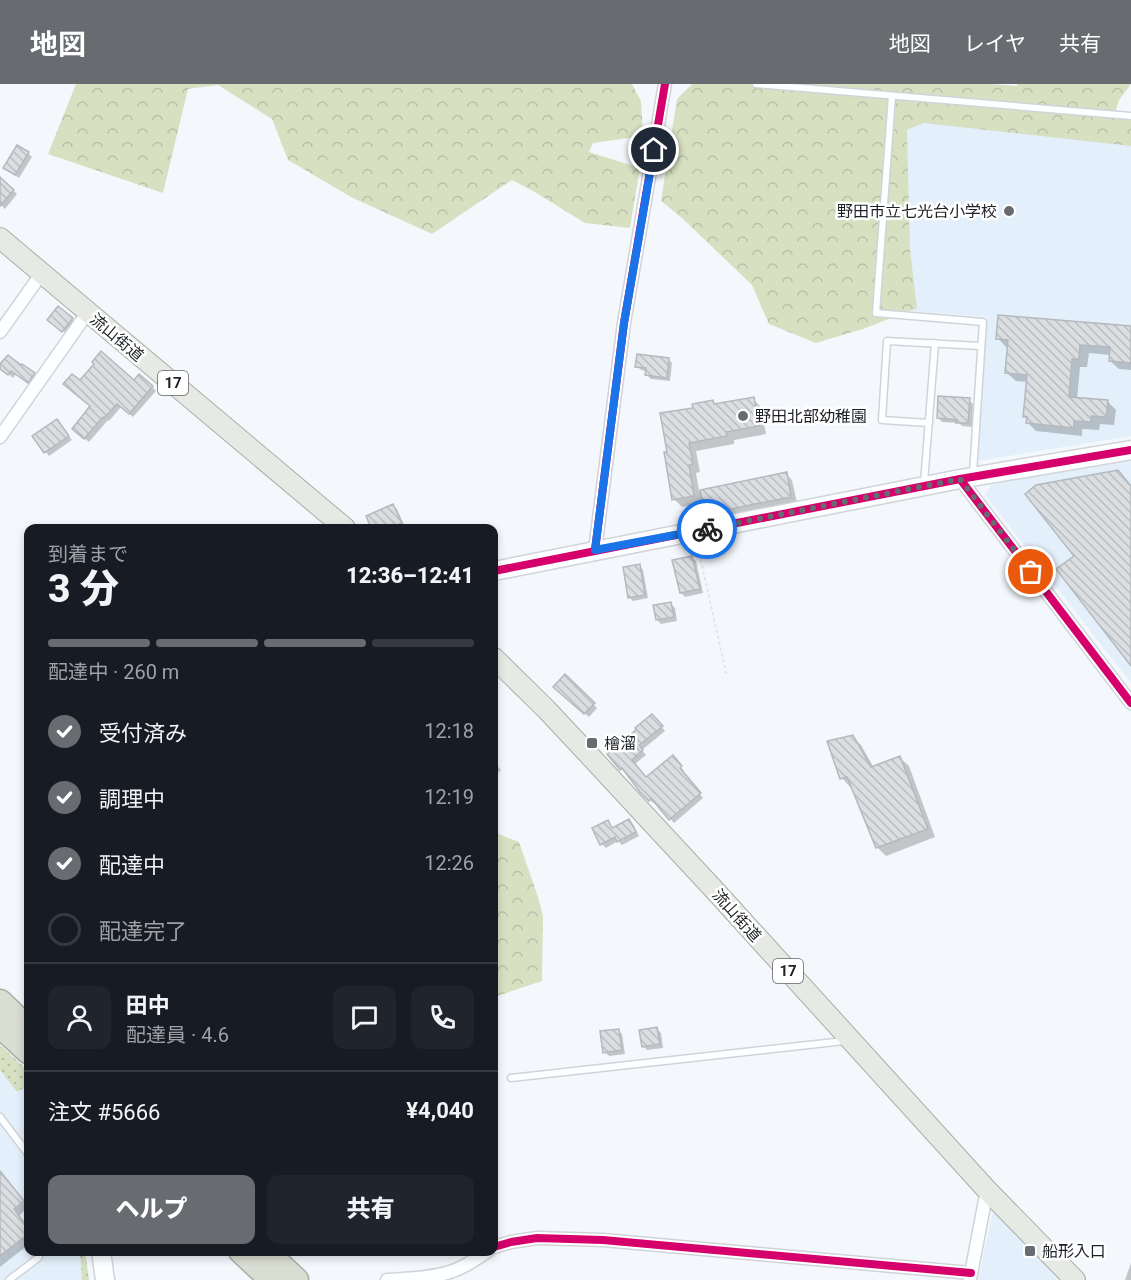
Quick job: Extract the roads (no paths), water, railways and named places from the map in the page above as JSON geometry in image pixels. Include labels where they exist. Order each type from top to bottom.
[{"type":"highway","points":[[0,1002],[24,1025]]},
{"type":"highway","points":[[0,1025],[24,1047]]},
{"type":"highway","points":[[246,1256],[272,1280]]},
{"type":"highway","points":[[270,1256],[296,1280]]},
{"type":"main road","name":"流山街道","points":[[0,238],[340,524]]},
{"type":"main road","name":"流山街道","points":[[498,667],[546,709],[987,1190],[1075,1280]]},
{"type":"street","points":[[595,550],[624,323],[665,84]]},
{"type":"street","points":[[0,332],[42,273]]},
{"type":"street","points":[[0,437],[88,312]]},
{"type":"street","points":[[498,570],[966,478],[1131,450]]},
{"type":"street","points":[[966,478],[1131,703]]},
{"type":"street","points":[[498,1246],[537,1238],[603,1240],[970,1276],[987,1190]]},
{"type":"street","points":[[102,1256],[105,1280]]},
{"type":"street","points":[[387,1280],[449,1272],[465,1266],[480,1256]]},
{"type":"lane","points":[[756,84],[1131,116]]},
{"type":"lane","points":[[892,96],[876,314],[983,322],[966,478]]},
{"type":"lane","points":[[929,423],[882,420],[887,341],[981,346]]},
{"type":"lane","points":[[924,486],[935,343]]},
{"type":"lane","points":[[511,1078],[851,1040]]},
{"type":"lane","points":[[0,1117],[24,1149]]},
{"type":"lane","points":[[9,1280],[39,1256]]},
{"type":"place","name":"野田市立七光台小学校","points":[[1009,211]]},
{"type":"place","name":"野田北部幼稚園","points":[[743,416]]},
{"type":"place","name":"檜溜","points":[[592,743]]},
{"type":"place","name":"船形入口","points":[[1030,1251]]}]
